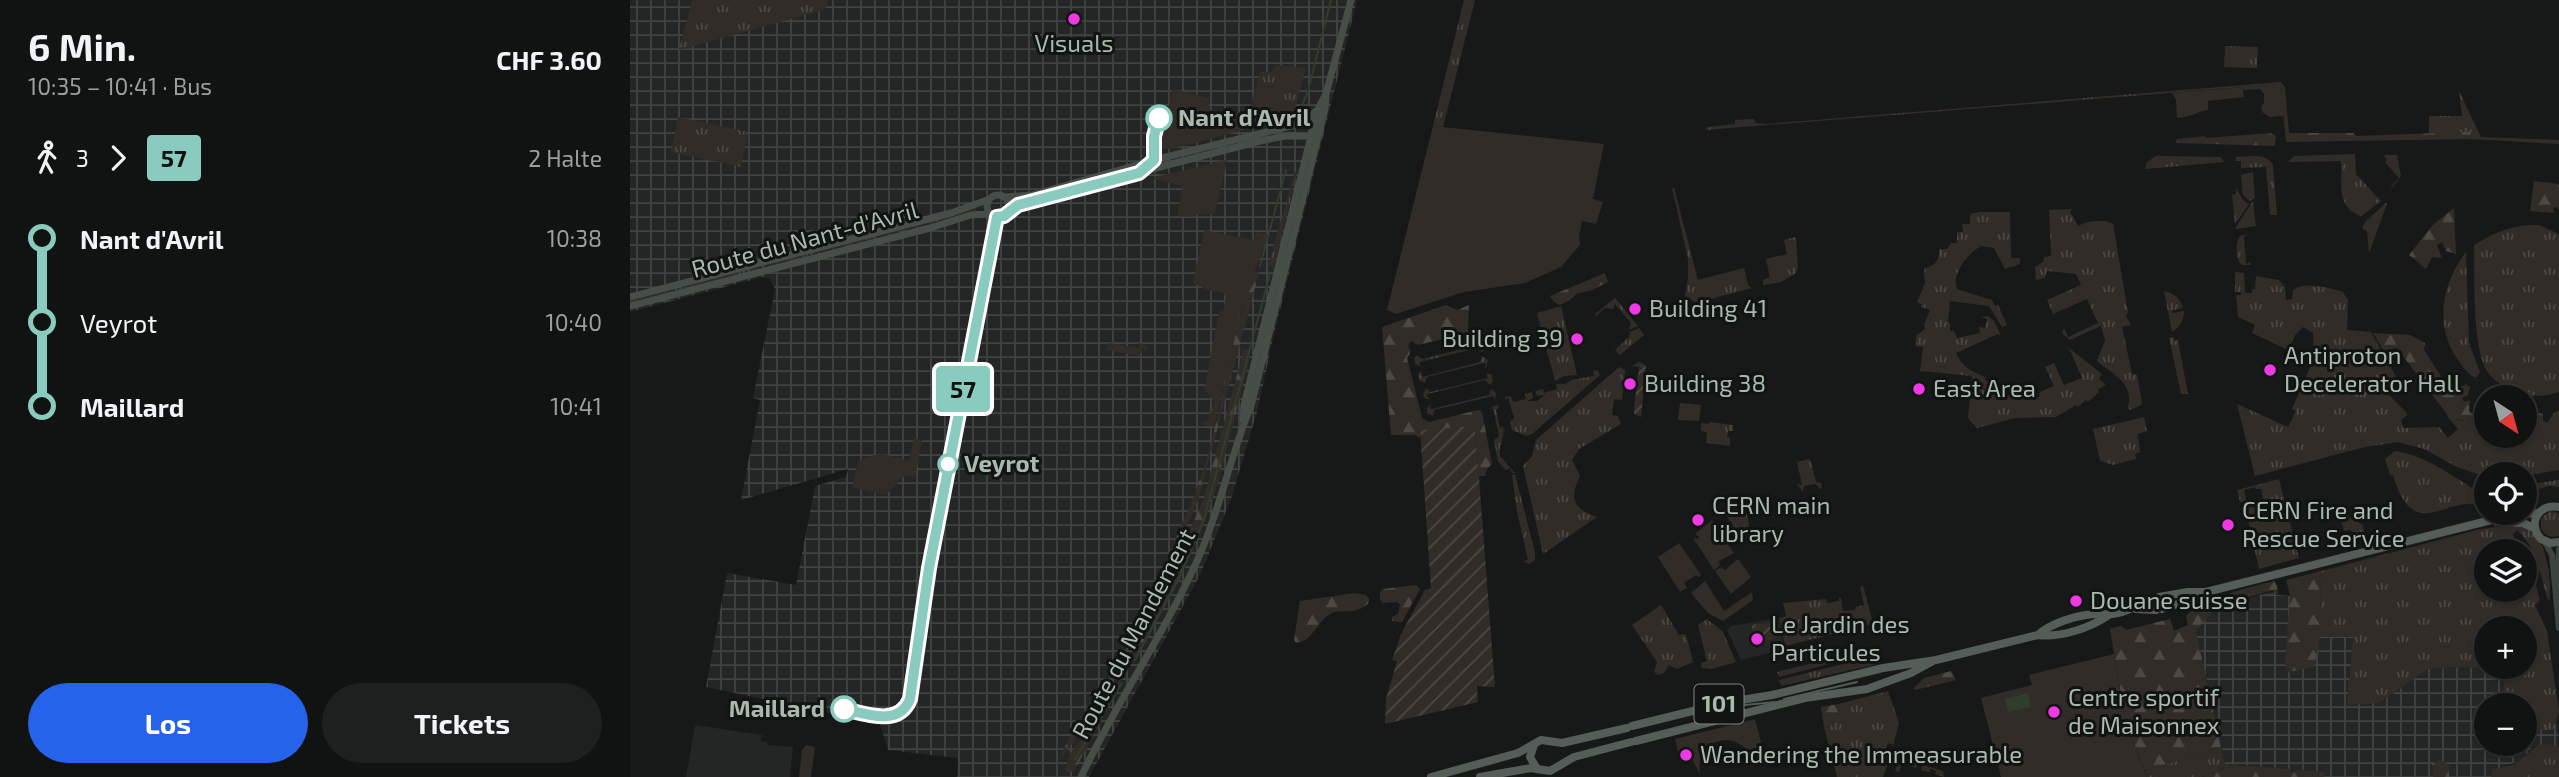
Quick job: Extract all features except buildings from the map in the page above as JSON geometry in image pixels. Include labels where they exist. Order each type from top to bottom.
[{"type":"main road","name":"Route du Mandement","points":[[1242,428],[1244,405],[1307,154],[1325,109],[1326,94],[1351,0]]},
{"type":"main road","name":"Route du Mandement","points":[[1081,777],[1196,563],[1217,512],[1251,406],[1319,107],[1326,94]]},
{"type":"main road","points":[[1314,133],[1236,147],[1018,205],[1001,217],[989,214],[986,208],[987,200],[996,194],[1005,197],[1032,195],[1096,175],[1295,125],[1310,118],[1319,107]]},
{"type":"main road","points":[[1295,125],[1314,133]]},
{"type":"main road","points":[[1296,136],[1307,154]]},
{"type":"main road","points":[[1005,197],[1009,204],[1008,210]]},
{"type":"main road","name":"Route du Nant-d'Avril","points":[[630,297],[951,213],[987,200]]},
{"type":"main road","name":"Route du Nant-d'Avril","points":[[630,306],[930,228],[963,216],[989,214]]},
{"type":"main road","points":[[2535,528],[2538,513],[2547,507],[2559,507]]},
{"type":"main road","points":[[2136,609],[2159,609],[2206,592],[2478,525]]},
{"type":"main road","points":[[2528,525],[2535,528],[2544,541],[2559,542]]},
{"type":"main road","points":[[2136,609],[2156,598],[2188,592],[2206,592]]},
{"type":"main road","name":"101","points":[[1431,777],[1504,758],[1548,739],[1558,744],[1883,668],[1936,660],[2038,635],[2052,635],[2096,624],[2109,615],[2136,609]]},
{"type":"main road","name":"101","points":[[1480,777],[1520,769],[1550,771],[1587,752],[1805,698],[1867,689],[1911,673],[1936,660]]},
{"type":"main road","points":[[1536,743],[1530,757],[1538,769]]},
{"type":"main road","points":[[1558,744],[1562,753],[1560,765]]},
{"type":"street","points":[[2544,541],[2552,555],[2559,628]]},
{"type":"street","points":[[2557,610],[2559,549]]},
{"type":"shaded area","points":[[630,0],[1357,0],[1257,412],[1231,499],[1200,575],[1089,777],[957,777],[958,758],[888,750],[880,724],[706,687],[727,573],[796,585],[815,486],[846,477],[848,469],[741,500],[760,400],[753,398],[775,289],[770,279],[763,277],[630,312]],"holes":[[[1276,65],[1293,116],[1241,130],[1260,73],[1271,72]]]},
{"type":"shaded area","points":[[2275,591],[2276,595],[2321,598],[2353,637],[2349,691],[2379,703],[2428,669],[2474,668],[2474,679],[2504,679],[2503,693],[2474,693],[2474,756],[2525,756],[2520,761],[2491,771],[2491,777],[2324,777],[2324,772],[2290,772],[2290,769],[2225,764],[2192,614]]},
{"type":"shaded area","name":"Le Jardin des Particules","points":[[1778,618],[1785,649],[1741,660],[1727,630],[1731,626]]},
{"type":"shaded area","points":[[2028,693],[2031,707],[2008,712],[2005,699]]},
{"type":"shaded area","points":[[2558,723],[2559,748],[2550,744],[2537,746],[2537,730],[2550,730]]},
{"type":"shaded area","points":[[695,725],[762,735],[761,741],[767,742],[767,745],[793,747],[790,777],[686,777]]},
{"type":"green space","points":[[692,0],[828,0],[825,9],[820,11],[679,50]]},
{"type":"green space","points":[[1464,0],[1475,0],[1443,127],[1433,126]]},
{"type":"green space","points":[[2225,46],[2258,47],[2257,68],[2224,67]]},
{"type":"green space","points":[[1276,65],[1306,68],[1293,116],[1240,131],[1260,72],[1271,72]]},
{"type":"green space","points":[[2281,82],[2285,87],[2289,133],[2285,133],[2281,84],[1705,130],[1708,127],[1735,124],[1735,120],[1754,119],[1756,123],[1767,124]]},
{"type":"green space","points":[[2281,84],[2284,116],[2270,117],[2262,112],[2264,94],[2260,89],[2243,90],[2244,97],[2208,101],[2208,110],[2177,118],[2176,100],[2172,93]]},
{"type":"green space","points":[[1173,89],[1209,98],[1209,109],[1222,116],[1248,112],[1240,131],[1165,149],[1160,144],[1160,138]]},
{"type":"green space","points":[[2459,91],[2481,137],[2559,140],[2559,144],[2471,139],[2471,136],[2429,133],[2429,116],[2462,116]]},
{"type":"green space","points":[[678,117],[748,132],[741,167],[671,152]]},
{"type":"green space","points":[[1433,126],[1604,144],[1593,198],[1590,198],[1603,202],[1596,224],[1582,221],[1580,245],[1561,267],[1525,283],[1464,292],[1396,314],[1387,310]]},
{"type":"green space","points":[[2470,132],[2471,139],[2286,142],[2285,133],[2353,133],[2356,136]]},
{"type":"green space","points":[[2270,133],[2276,136],[2275,146],[2176,143],[2176,139]]},
{"type":"green space","points":[[2355,154],[2356,174],[2381,201],[2361,216],[2347,207],[2344,201],[2341,161],[2288,162],[2294,156]]},
{"type":"green space","points":[[2383,155],[2397,155],[2401,176],[2392,188],[2399,178],[2385,162],[2387,160]]},
{"type":"green space","points":[[2156,156],[2221,157],[2224,162],[2145,169],[2147,162]]},
{"type":"green space","points":[[2236,157],[2266,158],[2273,165],[2277,215],[2270,215],[2266,167],[2241,168],[2241,161],[2235,161]]},
{"type":"green space","points":[[1227,160],[1215,215],[1177,216],[1183,186],[1151,178]]},
{"type":"green space","points":[[1295,171],[1297,172],[1274,268],[1268,266]]},
{"type":"green space","points":[[2253,172],[2255,198],[2250,201],[2243,195],[2241,175]]},
{"type":"green space","points":[[2534,181],[2559,184],[2559,210],[2558,207],[2553,208],[2554,213],[2530,211]]},
{"type":"green space","points":[[1672,188],[1698,280],[1744,268],[1748,285],[1752,288],[1696,303],[1685,296],[1688,259]]},
{"type":"green space","points":[[2236,188],[2243,200],[2249,204],[2235,224],[2232,195],[2236,194]]},
{"type":"green space","points":[[2253,201],[2256,226],[2236,229],[2236,227]]},
{"type":"green space","points":[[2386,203],[2369,253],[2367,231],[2362,228]]},
{"type":"green space","points":[[976,208],[977,211],[764,267],[764,266]]},
{"type":"green space","points":[[2454,208],[2456,254],[2446,251],[2442,242],[2437,245],[2442,258],[2432,257],[2426,269],[2409,255],[2433,225]]},
{"type":"green space","points":[[2072,209],[2070,212],[2078,226],[2096,221],[2113,224],[2128,312],[2126,316],[2131,325],[2122,327],[2132,374],[2137,375],[2142,402],[2130,410],[2128,392],[2121,380],[2097,361],[2105,341],[2101,326],[2070,340],[2062,333],[2064,328],[2068,337],[2098,323],[2087,299],[2053,314],[2047,300],[2081,285],[2076,274],[2047,271],[2045,278],[2036,280],[2035,267],[2043,262],[2044,257],[2051,256],[2049,210]]},
{"type":"green space","points":[[2010,212],[2011,258],[2020,258],[2020,264],[2005,269],[1994,248],[1981,246],[1962,264],[1956,277],[1957,289],[1992,300],[1995,306],[1998,305],[2007,325],[2002,327],[1989,306],[1950,301],[1948,322],[1950,331],[1954,331],[1957,338],[1980,333],[1979,327],[1985,328],[1987,319],[1981,317],[1988,316],[1994,321],[2001,336],[1998,334],[1956,353],[1968,368],[1985,377],[1985,380],[2006,389],[2007,395],[2025,398],[2039,397],[2040,392],[2054,386],[2045,367],[2054,363],[2064,385],[2082,378],[2069,348],[2102,374],[2099,379],[2106,385],[2098,389],[2099,392],[2088,402],[2086,400],[2078,407],[2076,405],[2056,417],[2015,418],[1977,428],[1968,418],[1972,376],[1920,371],[1923,347],[1916,346],[1916,336],[1925,329],[1930,310],[1921,307],[1917,302],[1925,283],[1924,268],[1936,262],[1939,249],[1947,249],[1951,243],[1957,243],[1957,232],[1963,232],[1962,224],[1970,224],[1970,214]]},
{"type":"green space","points":[[2539,225],[2559,234],[2559,392],[2541,396],[2538,396],[2538,385],[2503,385],[2489,374],[2483,363],[2477,331],[2474,245],[2490,236],[2521,226]]},
{"type":"green space","points":[[1204,230],[1254,240],[1256,232],[1268,234],[1241,310],[1214,427],[1200,424],[1207,421],[1215,402],[1204,390],[1219,311],[1223,311],[1226,297],[1224,293],[1207,290],[1193,283]]},
{"type":"green space","points":[[2248,234],[2244,237],[2246,264],[2250,262],[2251,265],[2242,265],[2236,251],[2237,243],[2240,236]]},
{"type":"green space","points":[[1796,237],[1796,273],[1781,282],[1763,285],[1763,280],[1770,277],[1766,259],[1787,254],[1784,240]]},
{"type":"green space","points":[[2466,252],[2469,343],[2480,372],[2476,378],[2466,371],[2454,354],[2448,341],[2443,315],[2447,288]]},
{"type":"green space","points":[[758,267],[759,269],[630,302],[630,300]]},
{"type":"green space","points":[[1254,271],[1259,273],[1198,501],[1178,546],[1171,576],[1158,603],[1146,601],[1181,526],[1204,468],[1240,315]]},
{"type":"green space","points":[[2235,272],[2244,273],[2245,293],[2252,293],[2252,289],[2255,289],[2256,276],[2279,280],[2285,287],[2286,300],[2292,299],[2293,290],[2304,286],[2318,286],[2343,292],[2348,300],[2347,330],[2371,332],[2396,377],[2381,387],[2406,412],[2407,415],[2401,420],[2403,428],[2439,427],[2448,438],[2458,429],[2446,415],[2462,421],[2474,417],[2474,448],[2538,448],[2538,413],[2543,414],[2543,421],[2547,423],[2559,410],[2559,470],[2537,474],[2537,462],[2474,462],[2474,473],[2424,449],[2398,442],[2365,447],[2255,476],[2237,404],[2288,427],[2296,411],[2292,409],[2314,358],[2313,333],[2303,327],[2295,335],[2288,350],[2252,333],[2255,325],[2238,317],[2236,295],[2241,295],[2241,292],[2235,292]]},
{"type":"green space","points":[[1605,273],[1608,282],[1576,294],[1560,305],[1550,296]]},
{"type":"green space","points":[[2164,291],[2176,296],[2182,304],[2183,308],[2171,311],[2172,313],[2184,311],[2181,323],[2172,332]]},
{"type":"green space","points":[[1615,298],[1638,326],[1629,330],[1631,323],[1615,304],[1613,309],[1605,308],[1596,316],[1595,314]]},
{"type":"green space","points":[[1446,305],[1457,310],[1469,305],[1468,333],[1418,345],[1411,341],[1408,346],[1411,352],[1407,358],[1422,418],[1429,422],[1478,410],[1482,412],[1492,464],[1485,476],[1479,476],[1475,426],[1420,431],[1420,438],[1415,435],[1391,435],[1382,327]]},
{"type":"green space","points":[[1561,306],[1577,375],[1564,376],[1555,381],[1537,313]]},
{"type":"green space","points":[[1639,328],[1644,335],[1620,355],[1615,350],[1629,337],[1630,332]]},
{"type":"green space","points":[[2373,333],[2410,335],[2425,343],[2424,350],[2451,392],[2466,384],[2470,387],[2468,395],[2462,398],[2464,402],[2470,400],[2469,411],[2474,418],[2471,422],[2449,417],[2397,348],[2384,351]]},
{"type":"green space","points":[[2173,337],[2175,341],[2178,340],[2188,394],[2181,394],[2169,338]]},
{"type":"green space","points":[[1477,340],[1484,343],[1485,349],[1482,352],[1477,348],[1420,362],[1422,367],[1415,364],[1414,358],[1417,355],[1422,359],[1479,345]]},
{"type":"green space","points":[[1108,343],[1139,348],[1141,347],[1138,343],[1144,344],[1148,350],[1142,349],[1140,356],[1107,350]]},
{"type":"green space","points":[[1244,349],[1250,351],[1249,361],[1218,483],[1203,527],[1180,579],[1131,664],[1177,576],[1182,547],[1203,501]]},
{"type":"green space","points":[[1482,356],[1488,360],[1486,368],[1484,363],[1427,377],[1425,383],[1420,381],[1418,374],[1422,371],[1423,377],[1480,362]]},
{"type":"green space","points":[[1639,362],[1646,366],[1641,417],[1634,414],[1639,367],[1632,366]]},
{"type":"green space","points":[[1619,367],[1625,370],[1622,400],[1614,399],[1612,415],[1618,416],[1621,424],[1579,449],[1572,460],[1580,476],[1575,502],[1583,510],[1597,517],[1543,554],[1523,466],[1532,456],[1536,440]]},
{"type":"green space","points":[[1597,370],[1600,375],[1532,434],[1526,436],[1512,430],[1510,422],[1514,418],[1508,398],[1505,400],[1505,397],[1511,396],[1513,402],[1526,399],[1525,394],[1532,392],[1533,398],[1527,401],[1537,401],[1545,395],[1537,396],[1535,391],[1543,389],[1544,393],[1557,389],[1556,384],[1594,376],[1593,371]]},
{"type":"green space","points":[[1486,373],[1492,375],[1493,381],[1490,385],[1485,380],[1428,394],[1426,396],[1430,399],[1423,395],[1426,388],[1430,392],[1488,378]]},
{"type":"green space","points":[[1491,389],[1496,393],[1495,400],[1493,396],[1434,410],[1433,416],[1427,413],[1431,404],[1432,409],[1489,395]]},
{"type":"green space","points":[[1680,403],[1701,405],[1699,421],[1678,420]]},
{"type":"green space","points":[[1496,405],[1499,407],[1496,410],[1500,428],[1503,426],[1504,430],[1500,456],[1515,473],[1512,473],[1510,468],[1506,470],[1498,462],[1494,440],[1499,436],[1493,408],[1489,409]]},
{"type":"green space","points":[[2538,413],[2543,414],[2543,421],[2548,428],[2555,424],[2559,429],[2555,431],[2555,436],[2538,438]]},
{"type":"green space","points":[[2144,417],[2147,431],[2138,434],[2140,452],[2135,454],[2136,459],[2113,465],[2100,461],[2093,429]]},
{"type":"green space","points":[[1701,423],[1733,425],[1733,431],[1728,431],[1727,437],[1730,438],[1730,446],[1706,443],[1707,432],[1701,431]]},
{"type":"green space","points":[[1475,426],[1495,687],[1477,686],[1478,702],[1385,724],[1386,699],[1397,661],[1392,660],[1401,634],[1425,590],[1431,588],[1420,430]]},
{"type":"green space","points":[[914,438],[922,440],[915,477],[904,476],[886,495],[852,488],[858,461],[880,453],[909,461]]},
{"type":"green space","points":[[2395,451],[2431,463],[2474,489],[2474,504],[2423,513],[2412,509],[2402,497],[2393,475],[2390,475],[2385,459]]},
{"type":"green space","points":[[1810,459],[1816,482],[1821,483],[1822,488],[1816,484],[1804,486],[1803,492],[1797,484],[1802,485],[1797,462]]},
{"type":"green space","points":[[1515,474],[1535,553],[1535,560],[1529,564],[1524,561],[1528,560],[1517,512],[1512,475]]},
{"type":"green space","points":[[2279,479],[2299,558],[2259,569],[2244,502],[2240,502],[2237,490]],"holes":[[[2261,489],[2263,500],[2247,504],[2244,490]]]},
{"type":"green space","points":[[2559,480],[2559,487],[2549,486],[2537,490],[2537,483]]},
{"type":"green space","points":[[1744,499],[1748,536],[1743,527],[1735,528],[1724,512]]},
{"type":"green space","points":[[2550,511],[2559,513],[2559,536],[2548,536],[2541,529],[2541,518]]},
{"type":"green space","points":[[2345,515],[2363,525],[2364,532],[2353,534],[2351,530],[2344,531],[2341,519]]},
{"type":"green space","points":[[1712,520],[1734,553],[1719,561],[1720,565],[1714,570],[1693,538],[1698,539],[1695,534]]},
{"type":"green space","points":[[2509,525],[2527,527],[2537,539],[2525,539],[2517,530],[2512,535],[2516,539],[2474,539],[2474,602],[2537,602],[2537,590],[2540,600],[2535,605],[2547,631],[2559,711],[2555,728],[2537,730],[2537,693],[2503,693],[2504,679],[2537,679],[2537,616],[2474,616],[2474,668],[2428,669],[2379,703],[2347,705],[2353,637],[2320,637],[2321,571],[2477,530]]},
{"type":"green space","points":[[2537,540],[2543,547],[2549,571],[2550,601],[2537,561]]},
{"type":"green space","points":[[1679,543],[1701,575],[1696,575],[1684,583],[1687,588],[1680,592],[1658,557]]},
{"type":"green space","points":[[1738,559],[1751,577],[1731,594],[1715,571],[1721,567],[1725,570]]},
{"type":"green space","points":[[2321,571],[2320,637],[2314,667],[2288,672],[2285,664],[2290,595],[2286,580]]},
{"type":"green space","points":[[1705,581],[1724,611],[1752,592],[1753,600],[1723,621],[1708,613],[1691,593]]},
{"type":"green space","points":[[2274,581],[2278,594],[2276,595],[2274,590],[2226,603],[2215,609],[2196,631],[2221,747],[2145,771],[2126,725],[2110,629],[2121,626],[2126,630],[2170,619],[2174,631],[2188,625],[2186,616],[2202,604]]},
{"type":"green space","points":[[1416,585],[1420,589],[1402,622],[1392,621],[1392,617],[1398,614],[1400,604],[1383,603],[1380,592],[1383,589]]},
{"type":"green space","points":[[1863,585],[1873,624],[1785,646],[1779,618],[1786,616],[1783,603],[1826,599],[1827,603],[1839,601],[1841,598],[1843,611],[1855,610],[1856,607],[1864,605],[1860,587]]},
{"type":"green space","points":[[1355,593],[1366,595],[1368,604],[1357,610],[1330,614],[1306,639],[1296,643],[1294,640],[1300,601]]},
{"type":"green space","points":[[1661,605],[1679,635],[1686,634],[1693,662],[1677,669],[1669,665],[1664,673],[1658,675],[1654,672],[1657,662],[1632,625]]},
{"type":"green space","points":[[1707,619],[1723,632],[1736,662],[1711,669],[1702,668],[1701,663],[1707,661],[1698,625]]},
{"type":"green space","points":[[1778,622],[1780,632],[1774,633],[1774,639],[1758,643],[1751,625]]},
{"type":"green space","points":[[1866,650],[1848,659],[1779,677],[1777,672]]},
{"type":"green space","points":[[1872,652],[1879,655],[1880,662],[1877,664],[1781,686],[1779,680],[1851,662]]},
{"type":"green space","name":"Centre sportif de Maisonnex","points":[[2114,654],[2126,725],[2147,777],[2001,777],[1981,698],[2032,685],[2029,675]]},
{"type":"green space","points":[[1951,671],[1956,680],[1915,690],[1914,688],[1924,678]]},
{"type":"green space","points":[[1120,679],[1121,684],[1074,771],[1067,772],[1065,769],[1070,754],[1099,715]]},
{"type":"green space","points":[[1888,691],[1899,723],[1893,745],[1888,743],[1885,752],[1891,755],[1883,777],[1837,777],[1824,727],[1829,728],[1838,717],[1839,704]]},
{"type":"green space","points":[[1089,703],[1101,704],[1062,757],[1060,756]]},
{"type":"green space","points":[[1839,704],[1838,717],[1829,728],[1824,727],[1821,707]]},
{"type":"green space","points":[[1755,719],[1765,757],[1753,760],[1746,749],[1728,740],[1710,745],[1703,752],[1700,774],[1692,759],[1680,762],[1675,739]]},
{"type":"green space","points":[[2550,744],[2559,748],[2559,777],[2491,777],[2492,770],[2515,764],[2525,756],[2537,756],[2538,745]]},
{"type":"green space","points":[[806,745],[815,747],[811,777],[799,777],[802,750]]},
{"type":"green space","points":[[2221,747],[2225,764],[2235,765],[2202,777],[2147,777],[2145,771]]},
{"type":"green space","points":[[1900,758],[1943,771],[1944,777],[1935,774],[1936,771],[1931,769],[1929,772],[1921,770],[1922,766],[1917,764],[1916,768],[1902,763],[1899,772],[1895,771]]},
{"type":"green space","points":[[2440,760],[2449,765],[2449,777],[2433,777],[2432,764]]},
{"type":"green space","points":[[2235,765],[2290,769],[2290,772],[2325,772],[2324,777],[2202,777]]},
{"type":"waterway","points":[[1299,113],[1308,91],[1331,0]]},
{"type":"waterway","points":[[1260,266],[1286,170]]},
{"type":"waterway","points":[[1135,660],[1179,578],[1204,519],[1270,274]]},
{"type":"waterway","points":[[1075,759],[1122,683]]},
{"type":"tram line","points":[[1784,699],[1857,682]]},
{"type":"tram line","points":[[1745,705],[1775,702]]},
{"type":"bus line","name":"57","points":[[844,709],[884,717],[901,712],[910,699],[929,568],[997,217],[1004,216],[1008,210],[1018,205],[1139,173],[1154,160],[1154,136],[1159,118]]},
{"type":"place","name":"Visuals","points":[[1074,19]]},
{"type":"place","name":"Nant d'Avril","points":[[1159,118]]},
{"type":"place","name":"Building 41","points":[[1635,309]]},
{"type":"place","name":"Building 39","points":[[1577,339]]},
{"type":"place","name":"Antiproton Decelerator Hall","points":[[2270,370]]},
{"type":"place","name":"Building 38","points":[[1630,384]]},
{"type":"place","name":"East Area","points":[[1919,389]]},
{"type":"place","name":"Veyrot","points":[[948,464]]},
{"type":"place","name":"CERN main library","points":[[1698,520]]},
{"type":"place","name":"CERN Fire and Rescue Service","points":[[2228,525]]},
{"type":"place","name":"Douane suisse","points":[[2076,601]]},
{"type":"place","name":"Le Jardin des Particules","points":[[1757,639]]},
{"type":"place","name":"Maillard","points":[[844,709]]},
{"type":"place","name":"Centre sportif de Maisonnex","points":[[2054,712]]},
{"type":"place","name":"Wandering the Immeasurable","points":[[1686,755]]}]
